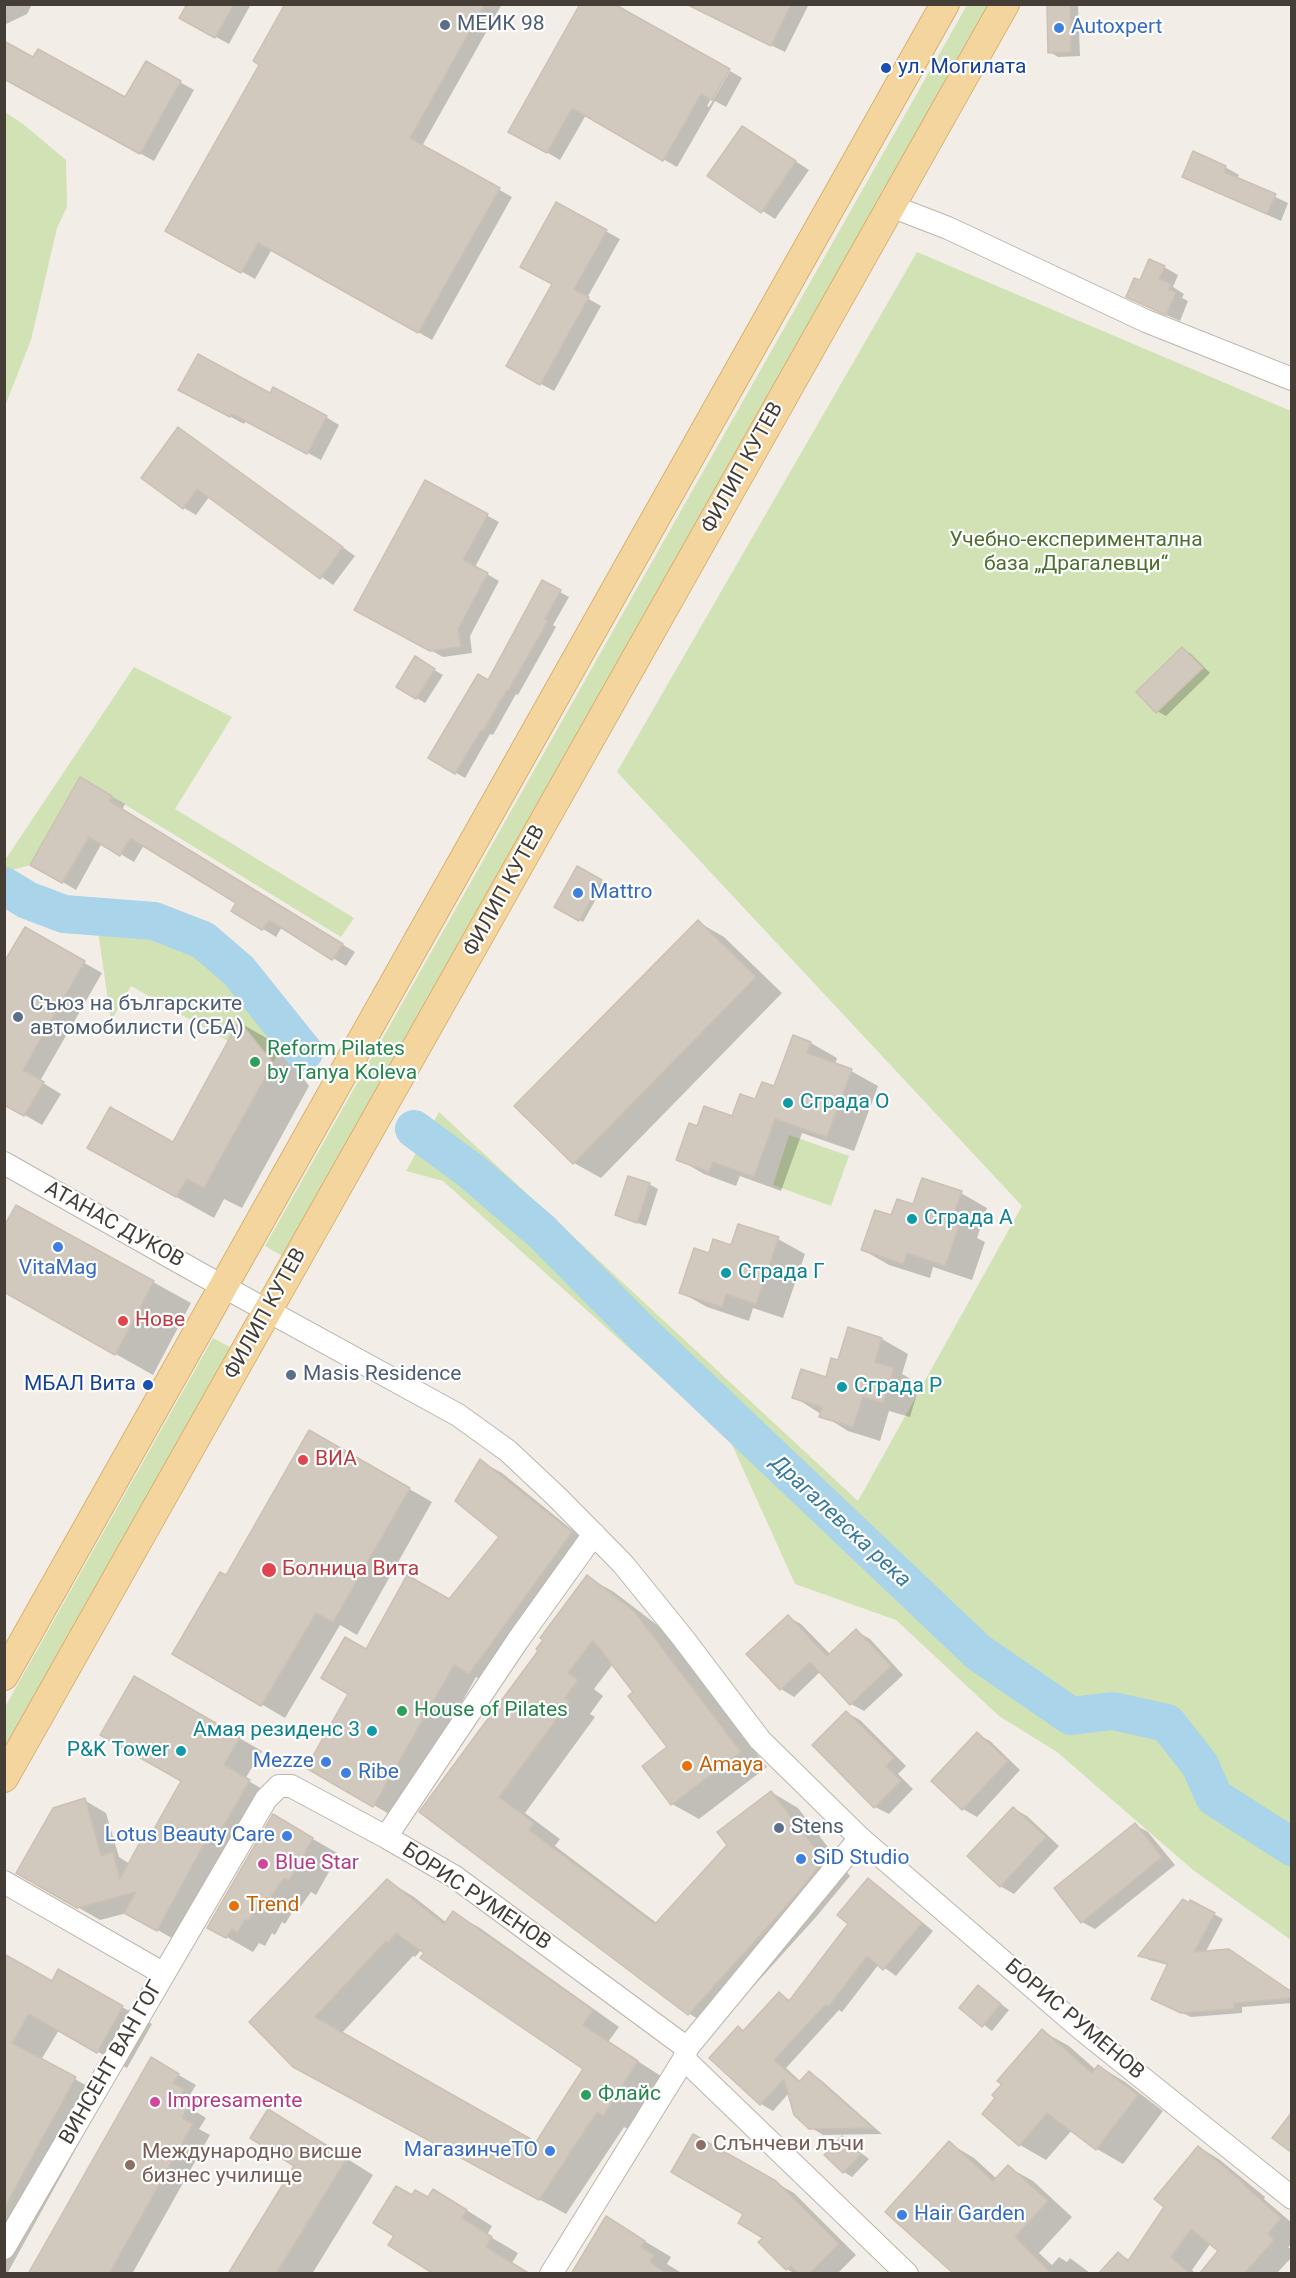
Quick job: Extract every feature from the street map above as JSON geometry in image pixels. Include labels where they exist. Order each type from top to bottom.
[{"type":"main road","points":[[4,1676],[945,4]]},
{"type":"main road","name":"ФИЛИП КУТЕВ","points":[[4,1778],[1005,4]]},
{"type":"street","points":[[891,206],[948,228],[1146,321],[1292,379]]},
{"type":"street","name":"АТАНАС ДУКОВ","points":[[4,1163],[268,1311]]},
{"type":"street","name":"БОРИС РУМЕНОВ","points":[[268,1311],[458,1415],[508,1451],[623,1564],[683,1638],[760,1740],[860,1838],[1080,2028],[1292,2198]]},
{"type":"street","name":"БОРИС РУМЕНОВ","points":[[594,1534],[518,1640],[386,1837],[455,1877],[685,2054],[907,2274]]},
{"type":"street","points":[[164,1974],[266,1799],[279,1786],[291,1786],[386,1837]]},
{"type":"street","points":[[551,2274],[685,2054],[860,1838]]},
{"type":"street","name":"ВИНСЕНТ ВАН ГОГ","points":[[4,1882],[164,1974],[4,2248]]},
{"type":"green space","points":[[967,5],[996,5],[286,1258],[265,1246]]},
{"type":"green space","points":[[5,112],[66,160],[67,207],[57,228],[31,340],[5,406]]},
{"type":"green space","name":"Учебно-експериментална база „Драгалевци“","points":[[917,252],[1291,411],[1291,1940],[1193,1870],[1057,1752],[999,1716],[896,1620],[795,1584],[729,1438],[443,1181],[406,1171],[439,1112],[858,1501],[1022,1206],[617,772]]},
{"type":"green space","points":[[134,667],[232,717],[175,809],[354,918],[341,937],[80,777],[30,865],[5,872],[5,860]]},
{"type":"green space","points":[[126,923],[193,941],[214,954],[226,965],[284,1042],[273,1063],[240,1021],[228,1041],[131,986],[111,1021],[97,924]]},
{"type":"green space","points":[[789,1135],[849,1156],[831,1206],[773,1185]]},
{"type":"green space","points":[[213,1338],[234,1349],[5,1754],[5,1707]]},
{"type":"building","points":[[187,4],[234,4],[215,38],[179,18]]},
{"type":"building","points":[[285,4],[485,4],[410,138],[500,188],[418,333],[258,243],[241,273],[165,231],[259,65],[253,61]]},
{"type":"building","points":[[580,4],[614,4],[730,69],[712,100],[701,94],[663,161],[572,108],[547,153],[508,132]]},
{"type":"building","points":[[686,4],[791,4],[771,46]]},
{"type":"building","name":"Autoxpert","points":[[1047,4],[1070,4],[1071,52],[1048,53]]},
{"type":"building","points":[[4,41],[33,57],[38,49],[125,97],[146,61],[181,81],[140,154],[4,79]]},
{"type":"building","points":[[742,126],[796,161],[761,213],[707,176]]},
{"type":"building","points":[[1193,151],[1226,166],[1224,172],[1276,194],[1267,214],[1182,177]]},
{"type":"building","points":[[556,202],[607,230],[574,289],[589,297],[540,385],[506,366],[552,284],[520,267]]},
{"type":"building","points":[[1149,259],[1165,266],[1159,279],[1172,284],[1169,290],[1176,292],[1166,315],[1126,297],[1134,278],[1140,280]]},
{"type":"building","points":[[198,354],[270,393],[273,387],[327,416],[307,454],[232,414],[230,417],[178,390]]},
{"type":"building","points":[[178,427],[343,547],[320,579],[197,489],[183,509],[141,478]]},
{"type":"building","points":[[425,480],[488,514],[463,560],[488,573],[458,629],[461,647],[430,651],[354,610]]},
{"type":"building","points":[[542,580],[561,590],[545,619],[548,621],[508,691],[455,774],[428,758],[478,674],[488,680]]},
{"type":"building","points":[[1182,647],[1203,668],[1156,713],[1136,692]]},
{"type":"building","points":[[415,656],[435,669],[416,699],[396,687]]},
{"type":"building","points":[[80,777],[112,796],[109,801],[343,944],[332,960],[269,920],[262,930],[231,911],[236,903],[130,838],[120,856],[89,837],[62,883],[30,865]]},
{"type":"building","name":"Mattro","points":[[577,866],[602,880],[579,921],[554,907]]},
{"type":"building","points":[[698,920],[756,977],[573,1164],[514,1106]]},
{"type":"building","points":[[25,927],[85,961],[23,1070],[44,1082],[24,1116],[4,1105],[4,962]]},
{"type":"building","points":[[239,1021],[273,1063],[204,1188],[187,1179],[176,1197],[87,1148],[110,1107],[173,1142]]},
{"type":"building","name":"Сграда О","points":[[793,1035],[811,1042],[807,1053],[852,1069],[827,1137],[775,1119],[754,1177],[713,1162],[709,1172],[676,1160],[689,1123],[697,1126],[704,1106],[732,1116],[740,1094],[755,1099],[762,1082],[774,1086]]},
{"type":"building","points":[[628,1176],[650,1183],[637,1223],[615,1215]]},
{"type":"building","name":"Сграда А","points":[[922,1178],[962,1191],[951,1223],[959,1226],[945,1266],[907,1253],[903,1264],[861,1250],[875,1210],[891,1215],[897,1199],[913,1204]]},
{"type":"building","points":[[16,1205],[154,1281],[115,1355],[4,1292],[4,1226]]},
{"type":"building","name":"Сграда Г","points":[[738,1224],[779,1237],[756,1304],[726,1294],[722,1307],[679,1293],[694,1248],[709,1253],[713,1239],[731,1245]]},
{"type":"building","name":"Сграда Р","points":[[848,1327],[882,1338],[875,1362],[894,1368],[883,1403],[863,1397],[853,1427],[819,1417],[822,1407],[792,1398],[801,1369],[826,1377],[831,1358],[838,1360]]},
{"type":"building","points":[[309,1430],[410,1488],[333,1622],[316,1613],[261,1706],[172,1654],[220,1572],[226,1575]]},
{"type":"building","points":[[480,1459],[572,1532],[469,1674],[454,1665],[373,1807],[306,1768],[348,1694],[321,1678],[345,1637],[366,1649],[407,1575],[449,1599],[499,1537],[455,1501]]},
{"type":"building","points":[[587,1575],[634,1611],[741,1752],[671,1805],[642,1766],[667,1747],[628,1696],[633,1692],[593,1640],[568,1673],[578,1680],[565,1698],[570,1701],[499,1797],[534,1823],[529,1830],[655,1924],[727,1845],[717,1832],[771,1791],[824,1860],[790,1902],[688,2015],[419,1812],[538,1651],[536,1649],[543,1640],[540,1638]]},
{"type":"building","points":[[788,1615],[827,1656],[856,1629],[891,1666],[850,1705],[810,1662],[780,1690],[746,1654]]},
{"type":"building","points":[[134,1676],[240,1737],[224,1765],[250,1780],[214,1842],[207,1838],[157,1931],[124,1913],[136,1892],[77,1908],[16,1873],[53,1808],[85,1798],[101,1856],[113,1852],[120,1879],[145,1833],[150,1836],[181,1781],[100,1735]]},
{"type":"building","points":[[846,1711],[894,1758],[886,1766],[901,1781],[874,1808],[812,1745]]},
{"type":"building","points":[[977,1732],[1008,1761],[962,1810],[931,1781]]},
{"type":"building","points":[[1013,1807],[1046,1837],[1000,1887],[967,1856]]},
{"type":"building","points":[[273,1814],[313,1838],[289,1881],[284,1878],[269,1899],[266,1897],[258,1910],[255,1908],[248,1921],[245,1919],[238,1932],[232,1929],[226,1938],[207,1928]]},
{"type":"building","points":[[1135,1823],[1162,1857],[1081,1923],[1054,1888]]},
{"type":"building","points":[[868,1878],[922,1923],[883,1970],[867,1956],[829,2006],[826,2004],[774,2060],[799,2082],[809,2071],[873,2128],[809,2129],[794,2115],[784,2079],[760,2105],[709,2058],[738,2026],[743,2031],[779,1992],[789,2001],[848,1924],[837,1915]]},
{"type":"building","points":[[387,1879],[444,1924],[453,1911],[593,2010],[583,2025],[638,2061],[603,2116],[597,2112],[539,2200],[293,2067],[249,2022]],"holes":[[[396,1933],[424,1953],[420,1958],[583,2069],[536,2142],[315,2017]]]},
{"type":"building","points":[[1183,1899],[1189,1903],[1190,1900],[1215,1913],[1194,1952],[1229,1949],[1292,1992],[1292,1998],[1234,2003],[1234,2009],[1181,2013],[1151,1999],[1168,1963],[1138,1956]]},
{"type":"building","points":[[4,1954],[52,1981],[58,1969],[123,2006],[97,2053],[29,2014],[12,2043],[76,2077],[4,2208]]},
{"type":"building","points":[[978,1985],[1001,2004],[982,2027],[959,2008]]},
{"type":"building","points":[[1042,2029],[1092,2073],[1098,2065],[1138,2095],[1096,2150],[1047,2113],[1019,2146],[982,2114],[995,2098],[992,2095],[1002,2084],[997,2081]]},
{"type":"building","name":"Международно висше бизнес училище","points":[[151,2057],[179,2074],[173,2083],[184,2089],[178,2100],[189,2106],[182,2118],[193,2124],[109,2274],[28,2274]]},
{"type":"building","points":[[268,2109],[347,2158],[276,2274],[228,2274],[294,2166],[250,2138]]},
{"type":"building","points":[[1292,2112],[1292,2153],[1272,2138]]},
{"type":"building","points":[[693,2134],[776,2181],[839,2244],[809,2274],[799,2274],[791,2266],[786,2270],[758,2242],[763,2238],[738,2223],[743,2214],[671,2172]]},
{"type":"building","points":[[842,2136],[861,2154],[843,2173],[824,2155]]},
{"type":"building","points":[[949,2141],[993,2181],[1008,2165],[1048,2201],[1015,2237],[1052,2274],[954,2274],[885,2212]]},
{"type":"building","points":[[1198,2146],[1245,2184],[1281,2218],[1268,2234],[1274,2240],[1244,2274],[1199,2274],[1218,2251],[1191,2229],[1171,2257],[1190,2274],[1098,2274],[1118,2252],[1128,2261],[1164,2207],[1154,2199]]},
{"type":"building","points":[[396,2186],[412,2195],[415,2190],[428,2197],[433,2189],[467,2210],[462,2218],[492,2237],[486,2247],[530,2274],[434,2274],[388,2245],[394,2236],[373,2223]]},
{"type":"building","points":[[606,2216],[645,2241],[641,2247],[654,2255],[650,2262],[667,2274],[571,2274]]},
{"type":"waterway","name":"Драгалевска река","points":[[4,886],[27,900],[64,914],[154,921],[203,940],[239,971],[304,1052]]},
{"type":"waterway","name":"Драгалевска река","points":[[414,1129],[471,1171],[542,1232],[643,1334],[978,1652],[1071,1716],[1113,1711],[1167,1723],[1200,1765],[1214,1797],[1292,1847]]},
{"type":"place","name":"МЕИК 98","points":[[445,25]]},
{"type":"place","name":"Autoxpert","points":[[1059,28]]},
{"type":"place","name":"ул. Могилата","points":[[886,68]]},
{"type":"place","name":"Mattro","points":[[578,893]]},
{"type":"place","name":"Съюз на българските автомобилисти (СБА)","points":[[18,1017]]},
{"type":"place","name":"Reform Pilates by Tanya Koleva","points":[[255,1062]]},
{"type":"place","name":"Сграда О","points":[[788,1103]]},
{"type":"place","name":"Сграда А","points":[[912,1219]]},
{"type":"place","name":"VitaMag","points":[[58,1247]]},
{"type":"place","name":"Сграда Г","points":[[726,1273]]},
{"type":"place","name":"Нове","points":[[123,1321]]},
{"type":"place","name":"Masis Residence","points":[[291,1375]]},
{"type":"place","name":"МБАЛ Вита","points":[[148,1385]]},
{"type":"place","name":"Сграда Р","points":[[842,1387]]},
{"type":"place","name":"ВИА","points":[[303,1460]]},
{"type":"place","name":"Болница Вита","points":[[269,1570]]},
{"type":"place","name":"House of Pilates","points":[[402,1711]]},
{"type":"place","name":"Амая резиденс 3","points":[[372,1731]]},
{"type":"place","name":"P&K Tower","points":[[181,1751]]},
{"type":"place","name":"Mezze","points":[[326,1762]]},
{"type":"place","name":"Amaya","points":[[687,1766]]},
{"type":"place","name":"Ribe","points":[[346,1773]]},
{"type":"place","name":"Stens","points":[[779,1828]]},
{"type":"place","name":"Lotus Beauty Care","points":[[287,1836]]},
{"type":"place","name":"SiD Studio","points":[[801,1859]]},
{"type":"place","name":"Blue Star","points":[[263,1864]]},
{"type":"place","name":"Trend","points":[[234,1906]]},
{"type":"place","name":"Флайс","points":[[586,2095]]},
{"type":"place","name":"Impresamente","points":[[155,2102]]},
{"type":"place","name":"Слънчеви лъчи","points":[[701,2145]]},
{"type":"place","name":"МагазинчеТО","points":[[550,2151]]},
{"type":"place","name":"Международно висше бизнес училище","points":[[130,2165]]},
{"type":"place","name":"Hair Garden","points":[[902,2215]]}]
